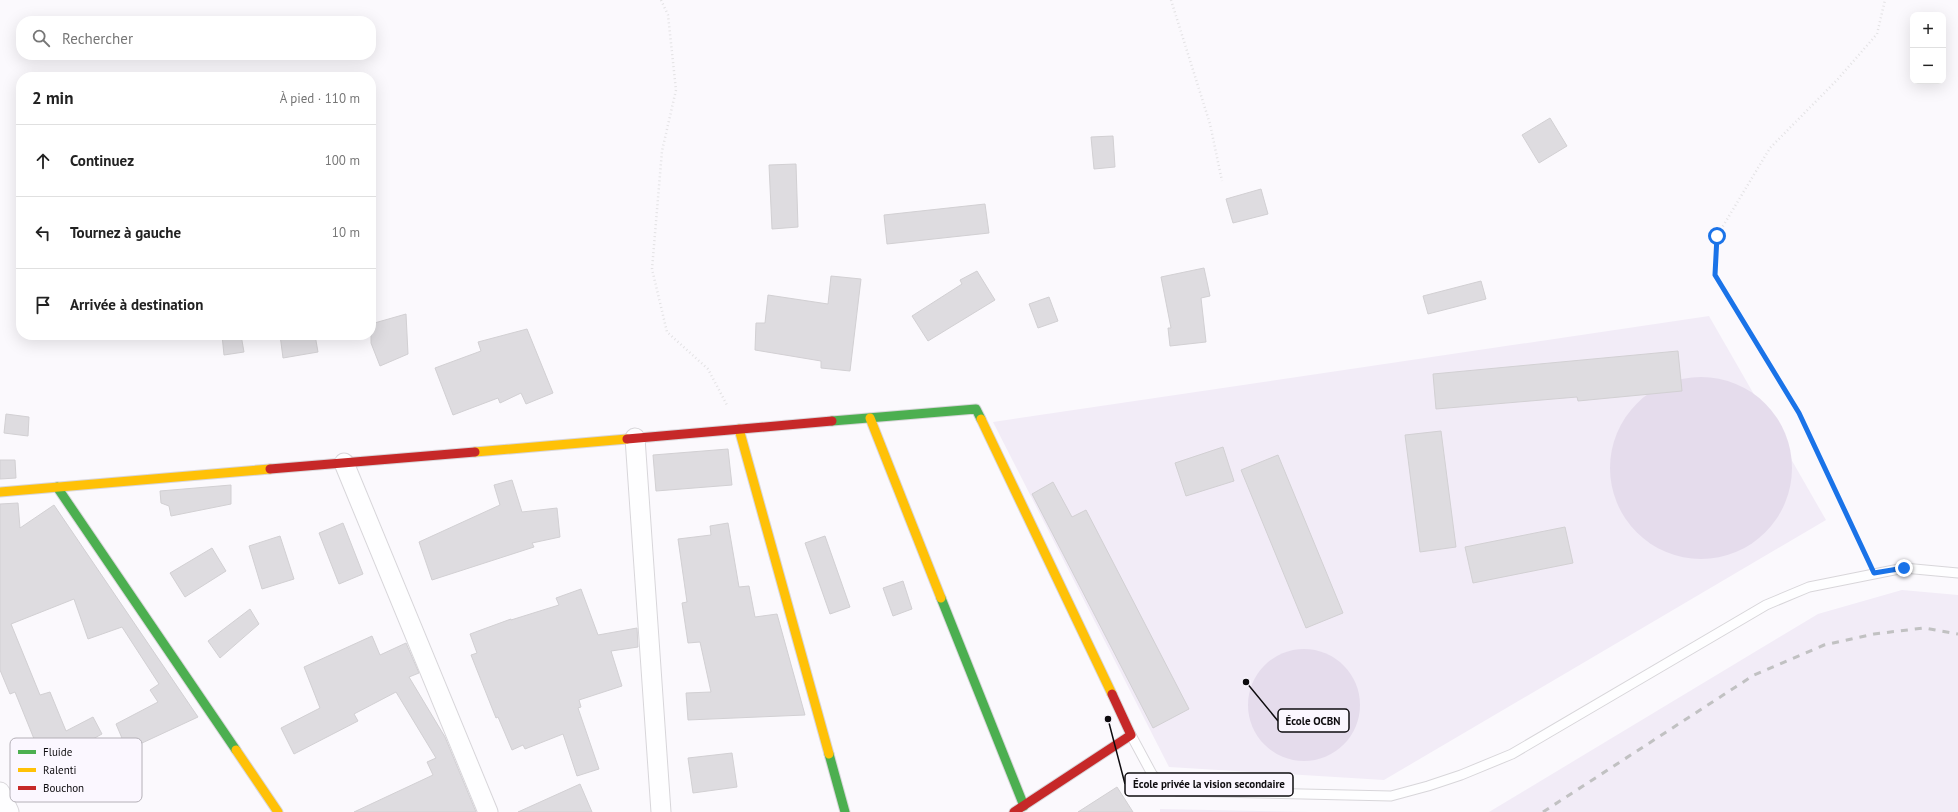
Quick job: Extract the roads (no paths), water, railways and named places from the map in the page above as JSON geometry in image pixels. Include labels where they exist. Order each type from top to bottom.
[{"type":"street","points":[[0,492],[976,409],[1132,736],[1014,812]]},
{"type":"street","points":[[870,418],[1024,806]]},
{"type":"street","points":[[739,429],[845,812]]},
{"type":"street","points":[[634,438],[661,812]]},
{"type":"street","points":[[344,463],[488,812]]},
{"type":"street","points":[[57,487],[278,812]]},
{"type":"street","points":[[0,792],[9,812]]},
{"type":"lane","points":[[1132,736],[1152,774],[1163,786],[1177,791],[1391,796],[1461,775],[1512,754],[1766,605],[1809,587],[1904,568],[1958,573]]},
{"type":"railway","points":[[1543,812],[1754,675],[1824,645],[1874,634],[1924,628],[1958,634]]},
{"type":"place","name":"École OCBN","points":[[1246,682]]},
{"type":"place","name":"École privée la vision secondaire","points":[[1108,719]]}]
